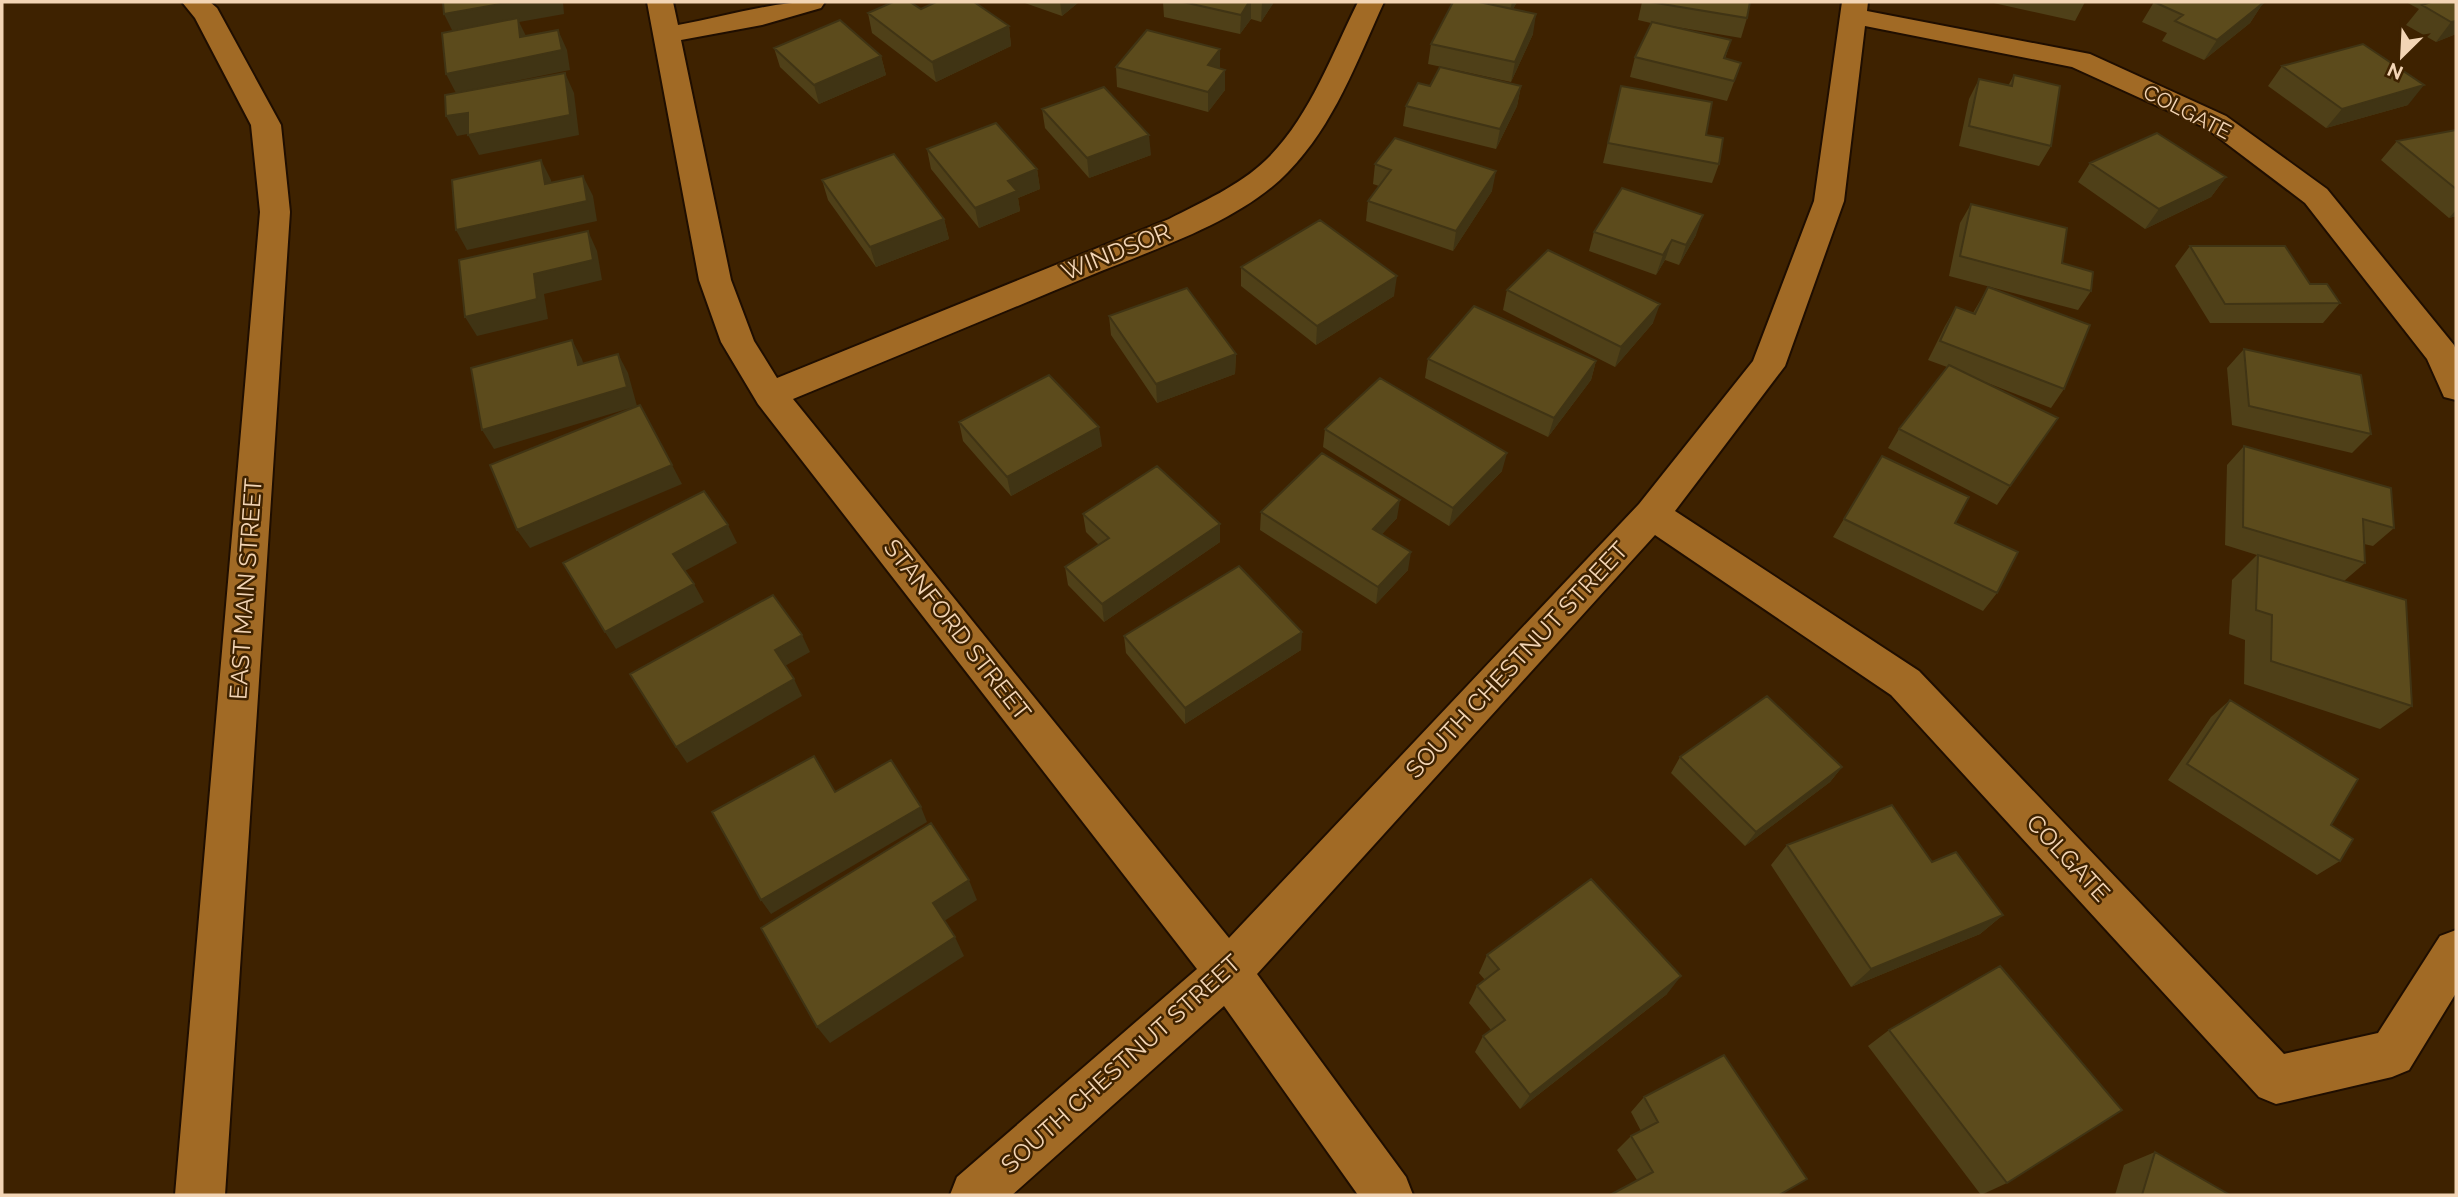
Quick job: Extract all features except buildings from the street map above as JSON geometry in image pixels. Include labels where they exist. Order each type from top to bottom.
[{"type":"street","name":"EAST MAIN STREET","points":[[195,2],[207,14],[266,125],[275,212],[200,1195]]},
{"type":"street","points":[[663,18],[762,17],[812,2]]},
{"type":"street","name":"WINDSOR","points":[[770,395],[1180,226],[1236,198],[1277,166],[1311,124],[1371,2]]},
{"type":"street","name":"COLGATE","points":[[1854,9],[2080,60],[2216,122],[2316,196],[2449,354],[2456,388]]},
{"type":"street","name":"SOUTH CHESTNUT STREET","points":[[975,1195],[1228,972],[1652,514],[1768,366],[1829,201],[1854,9]]},
{"type":"street","name":"STANFORD STREET","points":[[663,18],[715,280],[738,342],[770,395],[1228,972],[1388,1195]]},
{"type":"street","name":"COLGATE","points":[[1652,514],[1905,683],[2276,1080],[2392,1053],[2456,952]]}]
